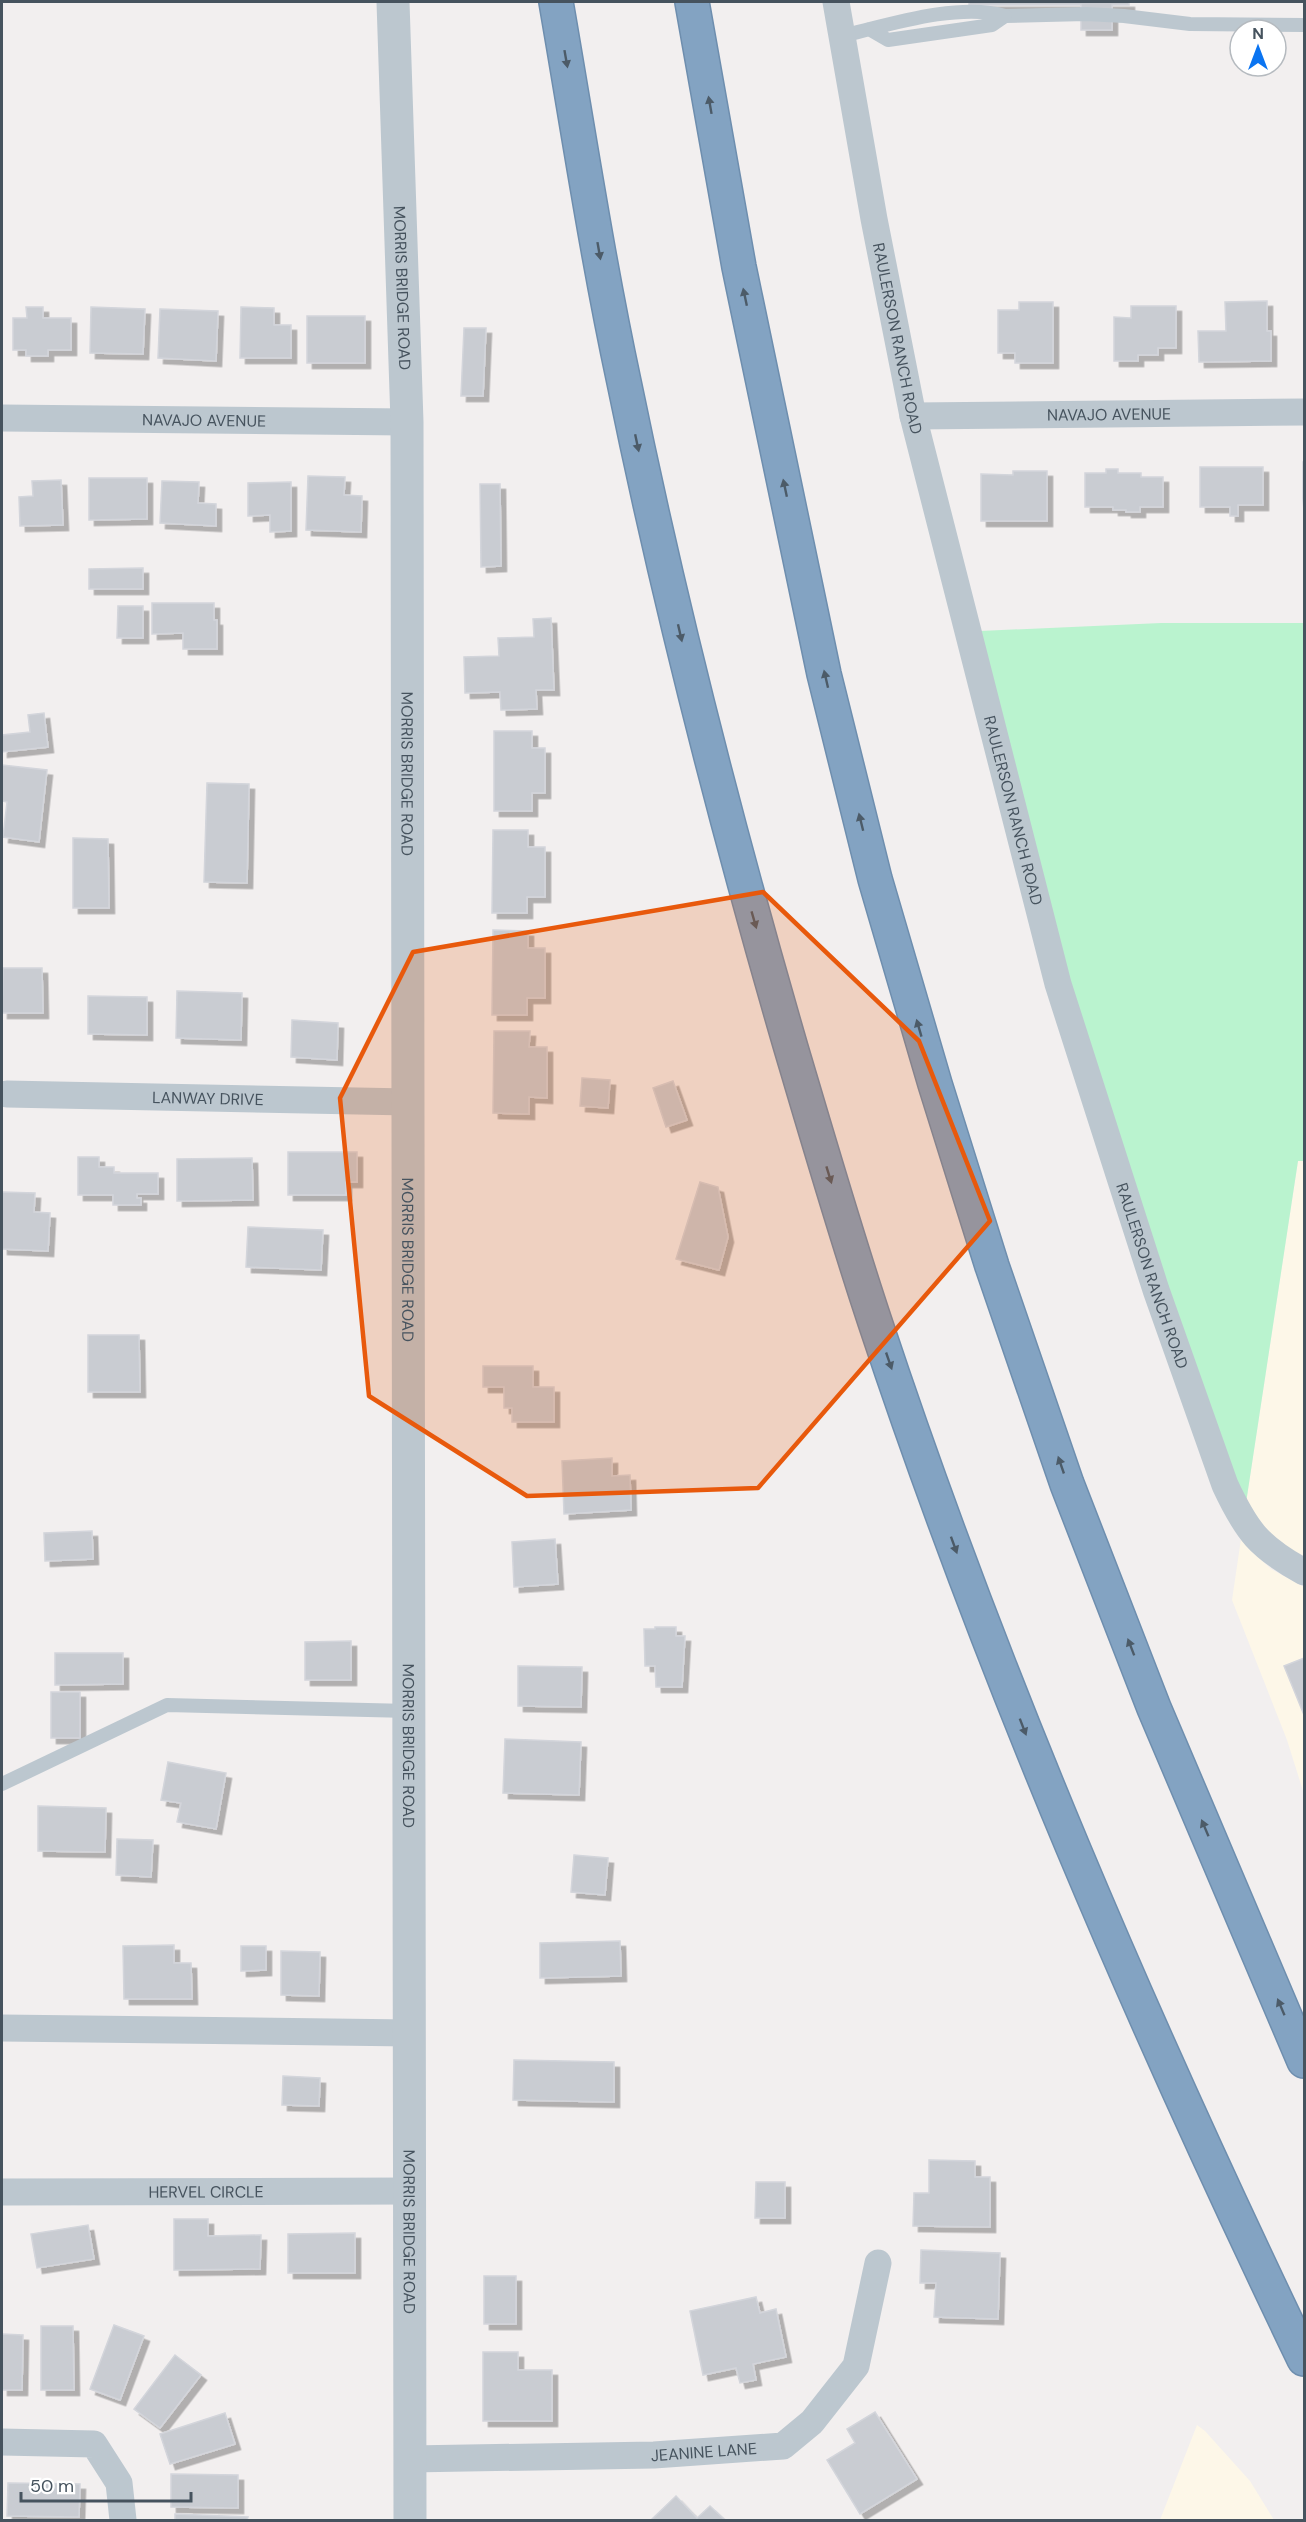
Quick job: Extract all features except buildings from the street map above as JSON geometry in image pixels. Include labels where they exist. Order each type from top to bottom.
[{"type":"highway","points":[[556,2],[622,377],[693,691],[738,864],[874,1321],[976,1607],[1068,1837],[1217,2177],[1305,2359]]},
{"type":"highway","points":[[692,2],[739,267],[824,674],[875,879],[935,1084],[993,1266],[1067,1484],[1154,1708],[1305,2061]]},
{"type":"street","name":"MORRIS BRIDGE ROAD","points":[[393,2],[407,422],[410,2520]]},
{"type":"street","name":"RAULERSON RANCH ROAD","points":[[836,2],[874,219],[913,416],[1058,984],[1156,1290],[1218,1465],[1237,1511],[1254,1537],[1279,1558],[1305,1572]]},
{"type":"street","name":"NAVAJO AVENUE","points":[[913,416],[1305,412]]},
{"type":"street","name":"NAVAJO AVENUE","points":[[2,418],[407,422]]},
{"type":"street","name":"LANWAY DRIVE","points":[[7,1094],[409,1102]]},
{"type":"street","points":[[2,2028],[410,2033]]},
{"type":"street","name":"HERVEL CIRCLE","points":[[2,2192],[410,2191]]},
{"type":"street","name":"JEANINE LANE","points":[[410,2459],[643,2455],[783,2446],[812,2422],[856,2366],[878,2264]]},
{"type":"street","points":[[2,2442],[94,2444],[119,2483],[123,2520]]},
{"type":"lane","points":[[842,36],[924,16],[989,11],[1005,16],[1086,14],[1190,24],[1305,25]]},
{"type":"lane","points":[[2,1784],[167,1705],[409,1711]]},
{"type":"highlighted area","points":[[763,892],[919,1041],[990,1221],[758,1488],[527,1496],[369,1396],[340,1098],[413,952]]},
{"type":"shaded area","points":[[1298,1161],[1304,1161],[1304,1558],[1285,1547],[1263,1528],[1246,1503]]},
{"type":"shaded area","points":[[1241,1539],[1271,1569],[1304,1587],[1304,1794],[1287,1740],[1232,1600]]},
{"type":"shaded area","points":[[1197,2425],[1250,2481],[1274,2520],[1160,2520]]},
{"type":"green space","points":[[1161,623],[1304,623],[1304,1161],[1298,1161],[1246,1503],[1235,1480],[1167,1285],[1069,980],[980,631]]}]
